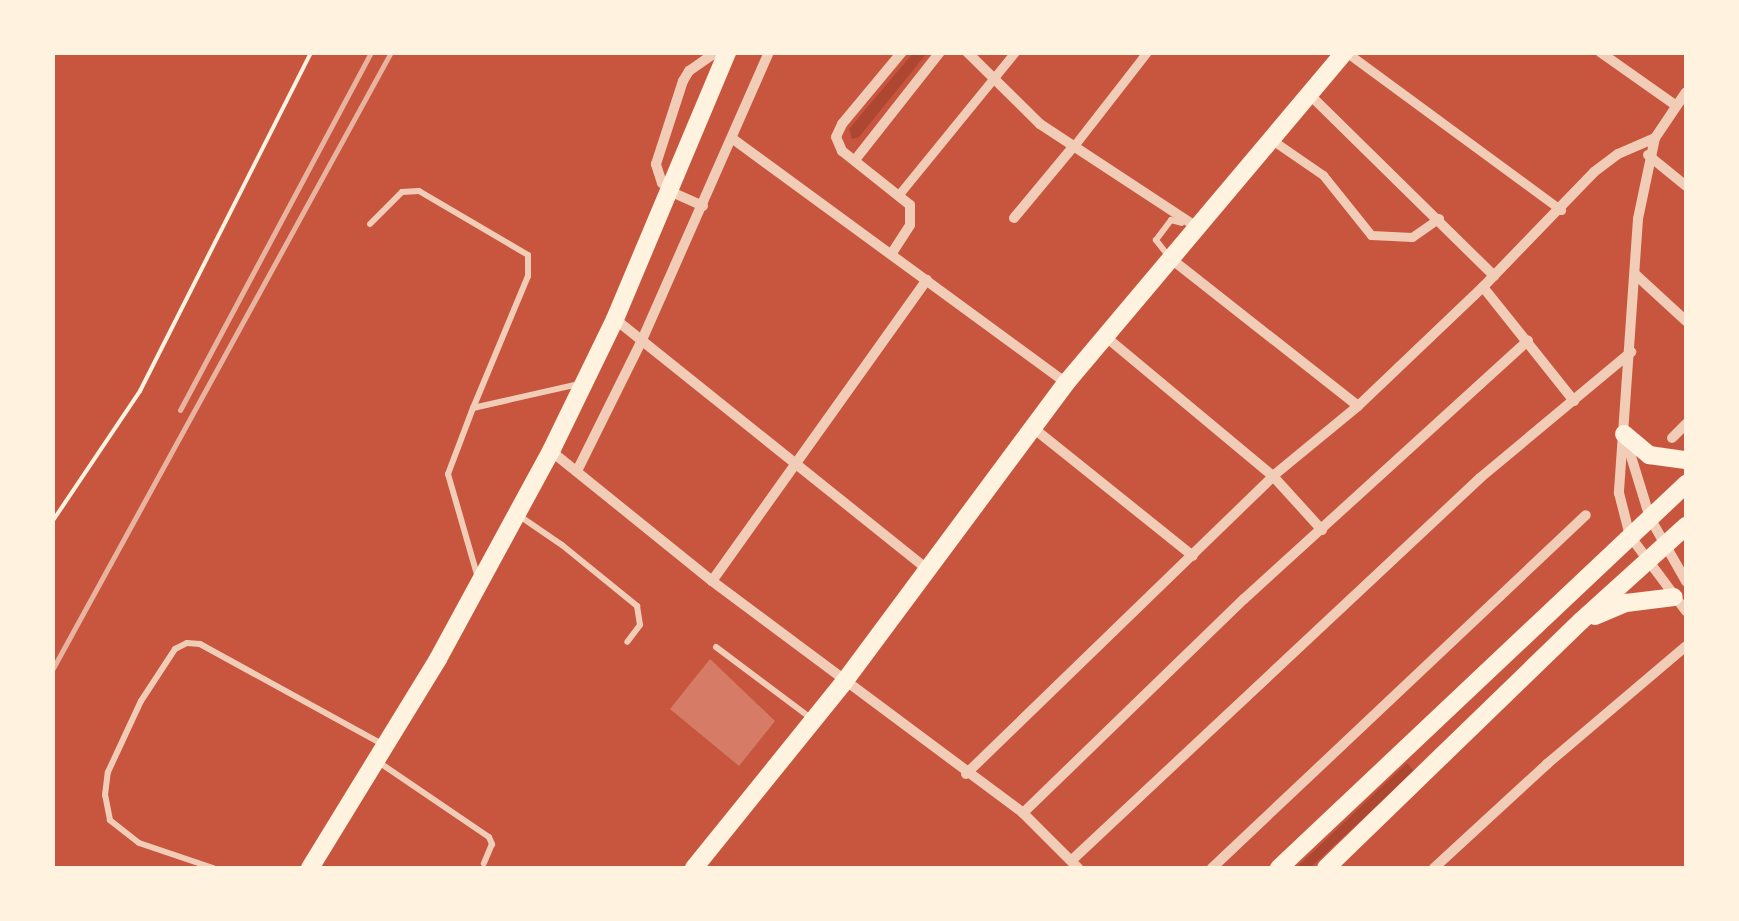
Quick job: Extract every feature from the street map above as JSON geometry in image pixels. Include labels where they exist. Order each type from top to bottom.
[{"type":"main road","points":[[310,868],[480,586],[551,452],[616,319],[727,52]]},
{"type":"main road","points":[[694,868],[844,682],[1032,427],[1170,258],[1189,225],[1346,52]]},
{"type":"main road","points":[[1624,434],[1649,455],[1686,460]]},
{"type":"main road","points":[[1279,868],[1686,484]]},
{"type":"main road","points":[[1326,868],[1686,526]]},
{"type":"main road","points":[[1581,622],[1626,604],[1680,604]]},
{"type":"street","points":[[703,206],[671,192],[662,183],[656,164],[661,138],[689,71],[716,52]]},
{"type":"street","points":[[577,471],[642,340],[768,52]]},
{"type":"street","points":[[892,253],[912,215],[900,193],[842,151],[836,137],[842,124],[902,52]]},
{"type":"street","points":[[855,160],[940,52]]},
{"type":"street","points":[[967,52],[997,77],[1028,114],[1189,225]]},
{"type":"street","points":[[900,193],[1016,52]]},
{"type":"street","points":[[1014,218],[1147,52]]},
{"type":"street","points":[[1346,52],[1561,210]]},
{"type":"street","points":[[1600,52],[1674,105]]},
{"type":"street","points":[[1680,604],[1630,536],[1618,493],[1640,203],[1648,155],[1654,138],[1686,92]]},
{"type":"street","points":[[1308,93],[1494,276]]},
{"type":"street","points":[[966,774],[1044,694],[1273,476],[1358,406],[1484,287],[1594,172],[1635,144],[1654,138]]},
{"type":"street","points":[[733,139],[1066,383]]},
{"type":"street","points":[[1271,139],[1323,175],[1370,235],[1412,237],[1438,218]]},
{"type":"street","points":[[1648,155],[1686,186]]},
{"type":"street","points":[[1170,258],[1358,406]]},
{"type":"street","points":[[1636,275],[1686,321]]},
{"type":"street","points":[[712,581],[928,280]]},
{"type":"street","points":[[1484,287],[1574,400]]},
{"type":"street","points":[[616,319],[927,569]]},
{"type":"street","points":[[1106,337],[1273,476],[1322,530]]},
{"type":"street","points":[[1023,813],[1528,341]]},
{"type":"street","points":[[551,452],[844,682],[1023,813],[1075,864],[1480,478],[1631,352]]},
{"type":"street","points":[[1672,438],[1686,424]]},
{"type":"street","points":[[1032,427],[1193,556]]},
{"type":"street","points":[[1624,434],[1650,518],[1686,580]]},
{"type":"street","points":[[1212,868],[1586,515]]},
{"type":"street","points":[[1434,868],[1547,764],[1686,646]]},
{"type":"lane","points":[[370,224],[402,192],[418,191],[528,256],[528,276],[448,474],[480,586]]},
{"type":"lane","points":[[474,408],[585,383]]},
{"type":"lane","points":[[518,516],[562,544],[637,606],[640,625],[627,642]]},
{"type":"lane","points":[[213,868],[139,844],[110,820],[105,796],[108,772],[141,701],[175,649],[187,643],[200,644],[379,753],[489,837],[492,844],[484,863]]},
{"type":"lane","points":[[716,647],[761,676],[814,720]]},
{"type":"path","points":[[52,522],[140,392],[312,52]]},
{"type":"shaded area","points":[[913,53],[927,53],[859,137],[852,139],[849,129]]},
{"type":"shaded area","points":[[1407,763],[1414,771],[1310,868],[1296,868]]},
{"type":"building","points":[[710,659],[775,721],[739,766],[670,709]]},
{"type":"railway","points":[[180,410],[371,52]]},
{"type":"railway","points":[[52,670],[391,52]]}]
